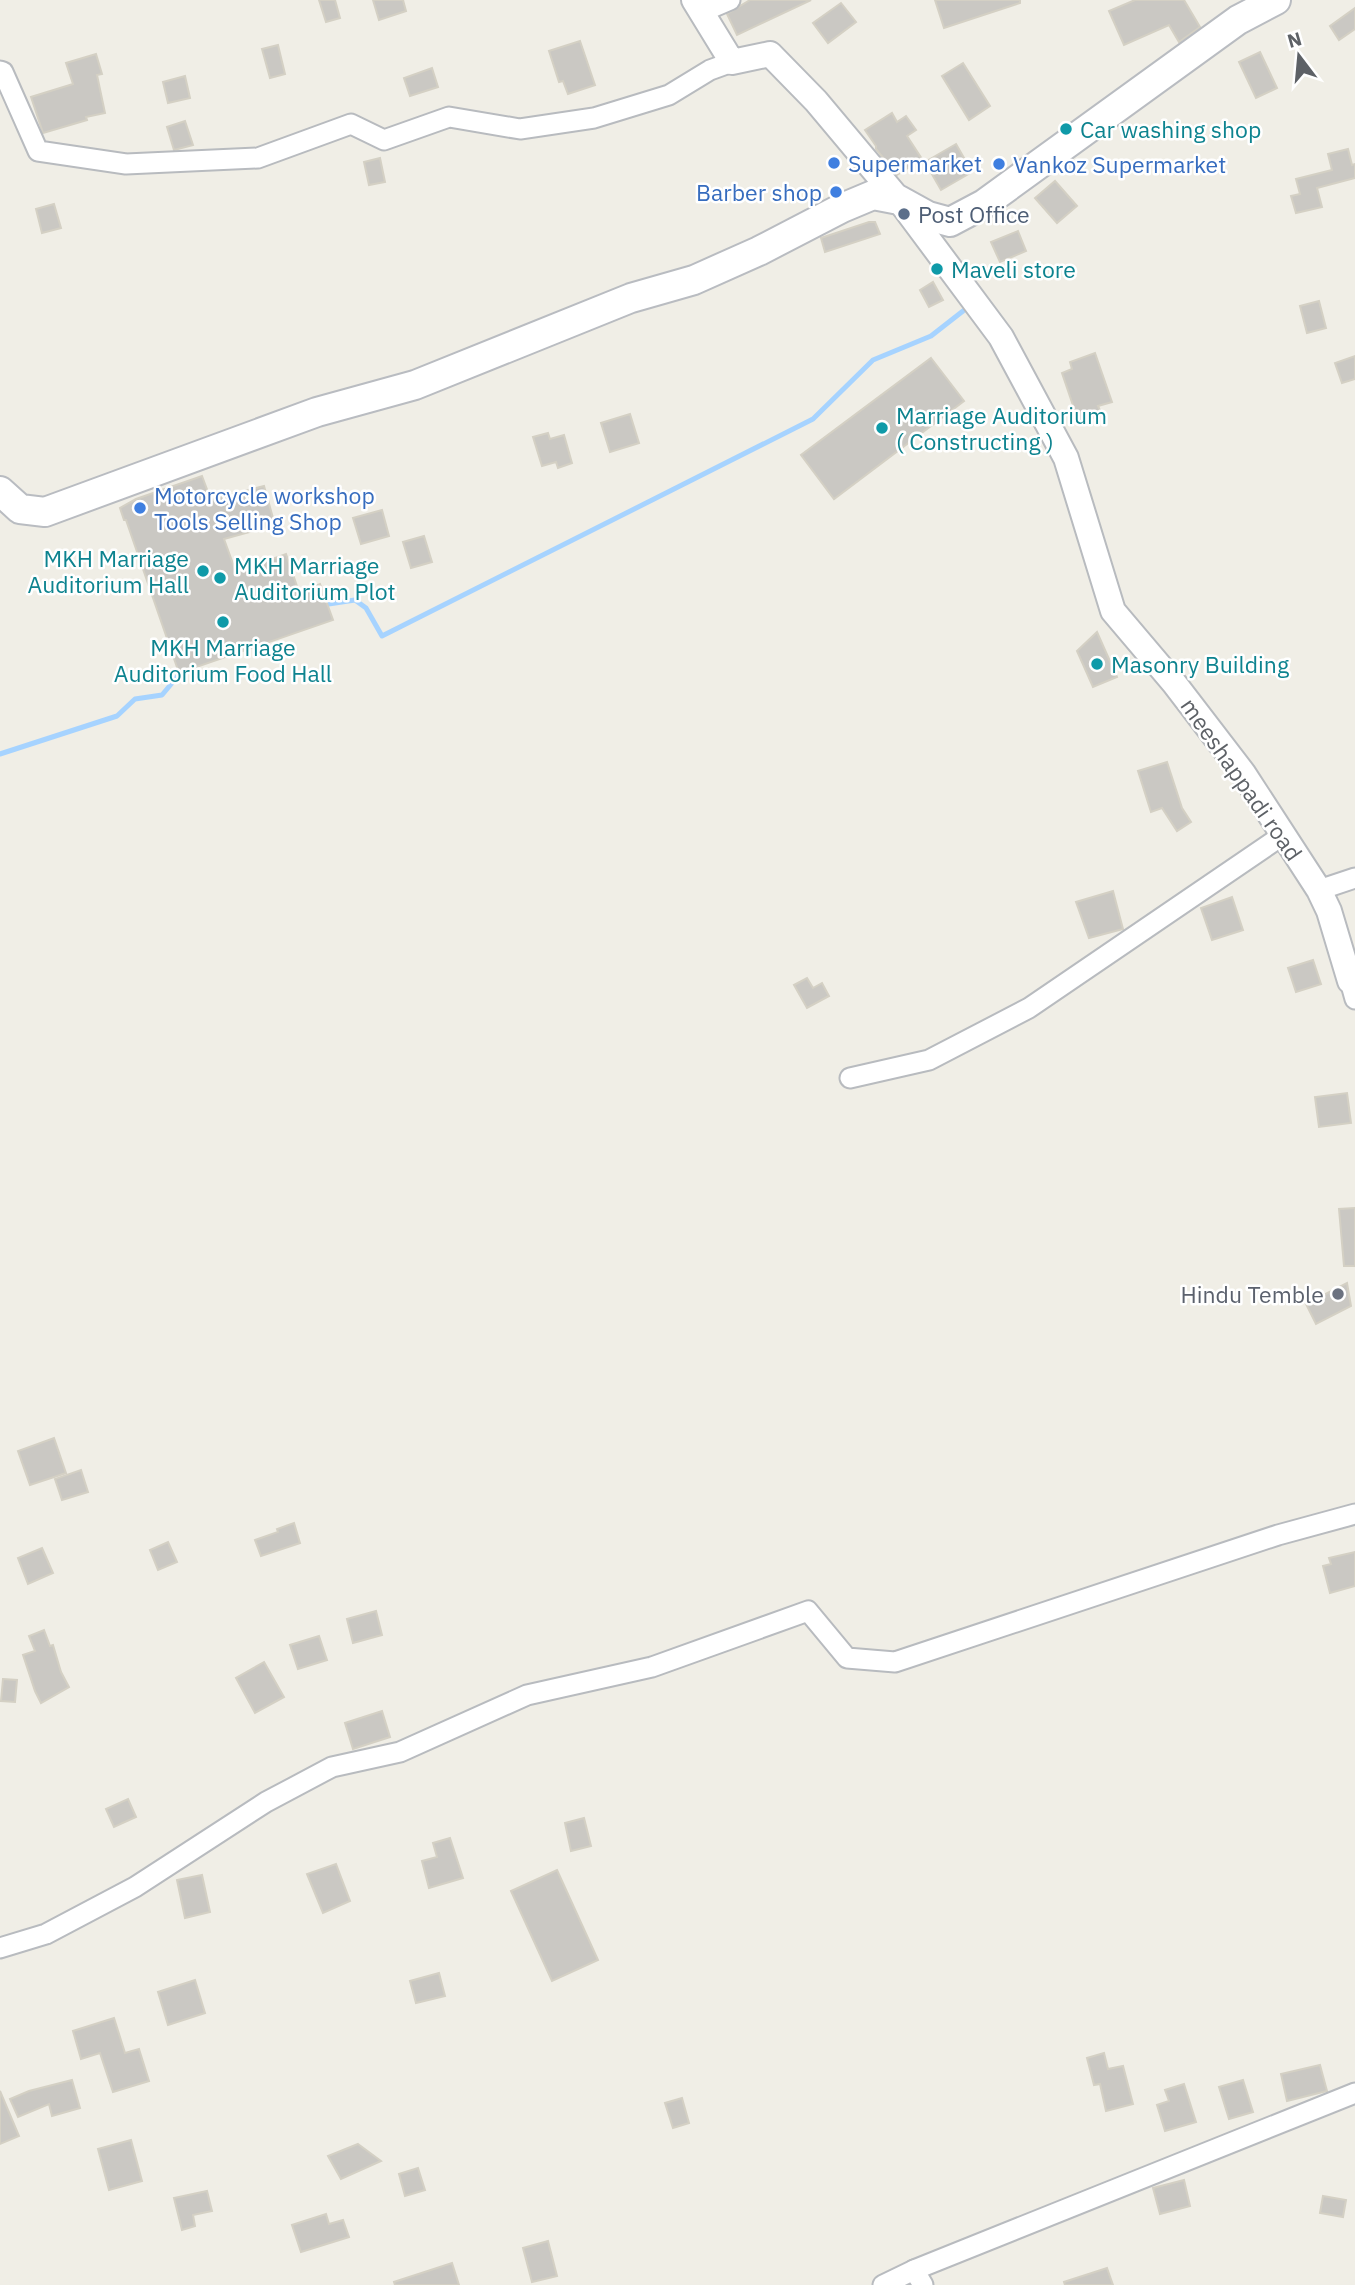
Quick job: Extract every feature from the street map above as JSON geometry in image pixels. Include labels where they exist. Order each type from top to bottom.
[{"type":"main road","points":[[0,491],[20,509],[45,512],[317,412],[415,385],[631,298],[694,280],[873,195],[899,200],[928,216],[950,222],[984,204],[1265,3]]},
{"type":"street","points":[[0,71],[3,72],[38,150],[126,164],[258,158],[351,124],[384,140],[449,117],[520,130],[594,118],[669,95],[710,70],[732,62],[698,6],[730,0]]},
{"type":"street","name":"meeshappadi road","points":[[732,62],[770,54],[816,101],[899,200],[1001,337],[1066,458],[1113,611],[1174,683],[1243,773],[1319,891],[1329,911],[1352,990]]},
{"type":"street","points":[[850,1078],[929,1060],[1030,1008],[1283,835]]},
{"type":"street","points":[[1319,891],[1355,878]]},
{"type":"street","points":[[0,1948],[46,1934],[135,1887],[266,1802],[332,1767],[400,1752],[527,1695],[652,1667],[808,1611],[847,1658],[895,1662],[1278,1535],[1355,1514]]},
{"type":"street","points":[[883,2285],[919,2277],[1355,2092]]},
{"type":"building","points":[[319,0],[335,0],[340,18],[326,22]]},
{"type":"building","points":[[373,0],[403,0],[406,11],[379,20]]},
{"type":"building","points":[[750,0],[811,0],[737,35],[727,14]]},
{"type":"building","points":[[935,0],[1020,0],[1020,3],[944,28]]},
{"type":"building","points":[[1135,0],[1184,0],[1200,27],[1179,42],[1169,25],[1124,45],[1109,11]]},
{"type":"building","points":[[841,3],[856,22],[828,43],[813,23]]},
{"type":"building","points":[[1355,8],[1355,29],[1339,40],[1330,26]]},
{"type":"building","points":[[580,41],[595,85],[568,94],[563,81],[559,82],[549,51]]},
{"type":"building","points":[[278,45],[285,74],[270,78],[262,49]]},
{"type":"building","points":[[1260,52],[1277,88],[1256,98],[1239,62]]},
{"type":"building","points":[[96,54],[102,74],[97,75],[105,113],[43,133],[31,97],[73,84],[66,63]]},
{"type":"building","points":[[963,63],[990,106],[969,120],[942,76]]},
{"type":"building","points":[[432,68],[438,87],[410,96],[404,78]]},
{"type":"building","points":[[185,76],[190,98],[168,103],[163,82]]},
{"type":"building","points":[[892,113],[897,122],[906,116],[916,130],[907,136],[922,159],[897,175],[865,130]]},
{"type":"building","points":[[185,121],[193,145],[174,150],[167,127]]},
{"type":"building","points":[[956,144],[972,172],[941,190],[925,162]]},
{"type":"building","points":[[1348,149],[1352,165],[1355,164],[1355,178],[1317,188],[1322,207],[1296,213],[1291,196],[1300,194],[1296,179],[1332,170],[1328,154]]},
{"type":"building","points":[[380,158],[385,182],[369,185],[364,162]]},
{"type":"building","points":[[1055,181],[1077,206],[1057,223],[1035,198]]},
{"type":"building","points":[[54,204],[61,228],[42,233],[36,209]]},
{"type":"building","points":[[875,222],[880,234],[825,252],[821,238]]},
{"type":"building","points":[[1018,231],[1026,251],[1000,262],[991,242]]},
{"type":"building","points":[[933,282],[943,300],[929,307],[920,290]]},
{"type":"building","points":[[1319,301],[1326,328],[1307,333],[1300,306]]},
{"type":"building","points":[[1095,353],[1112,402],[1098,406],[1102,415],[1079,423],[1062,373],[1072,369],[1070,362]]},
{"type":"building","points":[[1355,356],[1355,379],[1342,383],[1335,363]]},
{"type":"building","name":"Marriage Auditorium ( Constructing )","points":[[931,358],[964,401],[834,499],[801,455]]},
{"type":"building","points":[[630,414],[639,443],[610,452],[601,423]]},
{"type":"building","points":[[548,433],[550,439],[564,435],[572,463],[558,468],[556,462],[542,466],[533,437]]},
{"type":"building","name":"MKH Marriage Auditorium Plot","points":[[202,476],[211,500],[264,486],[275,525],[224,539],[236,572],[286,554],[299,592],[320,584],[333,620],[179,673],[120,508],[136,499]]},
{"type":"building","points":[[382,510],[389,536],[361,544],[353,518]]},
{"type":"building","points":[[424,536],[432,562],[411,568],[403,542]]},
{"type":"building","name":"Masonry Building","points":[[1097,632],[1117,677],[1093,687],[1077,651]]},
{"type":"building","points":[[1167,762],[1182,808],[1191,822],[1177,831],[1162,808],[1151,812],[1138,771]]},
{"type":"building","points":[[1113,891],[1123,929],[1089,938],[1076,902]]},
{"type":"building","points":[[1232,897],[1243,930],[1212,940],[1201,908]]},
{"type":"building","points":[[1313,960],[1321,984],[1296,992],[1288,968]]},
{"type":"building","points":[[807,978],[813,988],[822,983],[829,996],[807,1008],[794,985]]},
{"type":"building","points":[[1347,1093],[1351,1123],[1319,1127],[1315,1097]]},
{"type":"building","points":[[1355,1208],[1355,1266],[1344,1266],[1339,1209]]},
{"type":"building","name":"Hindu Temble","points":[[1347,1283],[1351,1306],[1316,1324],[1306,1304]]},
{"type":"building","points":[[54,1438],[66,1473],[30,1485],[18,1451]]},
{"type":"building","points":[[81,1470],[88,1492],[62,1500],[55,1479]]},
{"type":"building","points":[[294,1523],[300,1543],[261,1556],[255,1540]]},
{"type":"building","points":[[168,1542],[177,1562],[158,1570],[150,1550]]},
{"type":"building","points":[[42,1548],[53,1573],[28,1584],[18,1558]]},
{"type":"building","points":[[1355,1552],[1355,1586],[1330,1593],[1323,1566],[1331,1564],[1329,1558]]},
{"type":"building","points":[[376,1611],[382,1635],[353,1643],[347,1619]]},
{"type":"building","points":[[44,1630],[50,1646],[53,1645],[61,1672],[69,1687],[41,1703],[23,1655],[35,1651],[29,1636]]},
{"type":"building","points":[[319,1636],[327,1660],[298,1669],[290,1645]]},
{"type":"building","points":[[264,1662],[284,1697],[255,1713],[236,1678]]},
{"type":"building","points":[[3,1679],[17,1680],[15,1702],[1,1701]]},
{"type":"building","points":[[382,1711],[390,1737],[353,1749],[345,1723]]},
{"type":"building","points":[[128,1799],[136,1817],[114,1827],[106,1809]]},
{"type":"building","points":[[584,1818],[591,1846],[571,1851],[565,1823]]},
{"type":"building","points":[[450,1838],[463,1878],[429,1888],[422,1861],[437,1857],[433,1843]]},
{"type":"building","points":[[336,1864],[350,1901],[323,1913],[307,1874]]},
{"type":"building","points":[[557,1870],[598,1960],[552,1981],[511,1891]]},
{"type":"building","points":[[202,1875],[210,1912],[185,1918],[177,1880]]},
{"type":"building","points":[[439,1973],[445,1996],[416,2003],[410,1981]]},
{"type":"building","points":[[195,1980],[205,2013],[168,2025],[158,1992]]},
{"type":"building","points":[[114,2018],[125,2053],[139,2049],[149,2081],[113,2092],[100,2053],[81,2059],[73,2031]]},
{"type":"building","points":[[1104,2053],[1108,2069],[1123,2066],[1133,2104],[1106,2111],[1100,2084],[1094,2085],[1087,2058]]},
{"type":"building","points":[[1320,2065],[1327,2091],[1287,2101],[1281,2074]]},
{"type":"building","points":[[72,2080],[80,2108],[52,2116],[49,2104],[18,2117],[10,2099]]},
{"type":"building","points":[[1243,2080],[1253,2112],[1229,2119],[1219,2087]]},
{"type":"building","points":[[1184,2084],[1196,2122],[1165,2131],[1157,2105],[1169,2101],[1165,2090]]},
{"type":"building","points":[[0,2091],[19,2136],[0,2144]]},
{"type":"building","points":[[682,2098],[689,2123],[673,2128],[665,2103]]},
{"type":"building","points":[[131,2140],[142,2181],[109,2190],[98,2149]]},
{"type":"building","points":[[358,2144],[381,2161],[341,2179],[328,2156]]},
{"type":"building","points":[[418,2168],[425,2190],[405,2196],[399,2174]]},
{"type":"building","points":[[1184,2180],[1190,2206],[1160,2214],[1153,2188]]},
{"type":"building","points":[[207,2191],[212,2211],[193,2215],[195,2226],[182,2230],[174,2198]]},
{"type":"building","points":[[1323,2196],[1346,2200],[1343,2217],[1320,2213]]},
{"type":"building","points":[[326,2214],[329,2224],[343,2220],[349,2237],[301,2252],[292,2225]]},
{"type":"building","points":[[548,2241],[557,2276],[532,2282],[523,2248]]},
{"type":"building","points":[[452,2263],[459,2285],[395,2285],[394,2282]]},
{"type":"building","points":[[1107,2268],[1113,2285],[1065,2285],[1064,2282]]},
{"type":"waterway","points":[[322,605],[355,600],[366,608],[382,636],[813,419],[873,360],[931,336],[963,311]]},
{"type":"waterway","points":[[0,754],[117,716],[135,699],[162,695],[177,677],[195,667]]},
{"type":"place","name":"Car washing shop","points":[[1066,129]]},
{"type":"place","name":"Supermarket","points":[[834,163]]},
{"type":"place","name":"Vankoz Supermarket","points":[[999,164]]},
{"type":"place","name":"Barber shop","points":[[836,192]]},
{"type":"place","name":"Post Office","points":[[904,214]]},
{"type":"place","name":"Maveli store","points":[[937,269]]},
{"type":"place","name":"Marriage Auditorium ( Constructing )","points":[[882,428]]},
{"type":"place","name":"Motorcycle workshop Tools Selling Shop","points":[[140,508]]},
{"type":"place","name":"MKH Marriage Auditorium Hall","points":[[203,571]]},
{"type":"place","name":"MKH Marriage Auditorium Plot","points":[[220,578]]},
{"type":"place","name":"MKH Marriage Auditorium Food Hall","points":[[223,622]]},
{"type":"place","name":"Masonry Building","points":[[1097,664]]},
{"type":"place","name":"Hindu Temble","points":[[1338,1294]]}]
